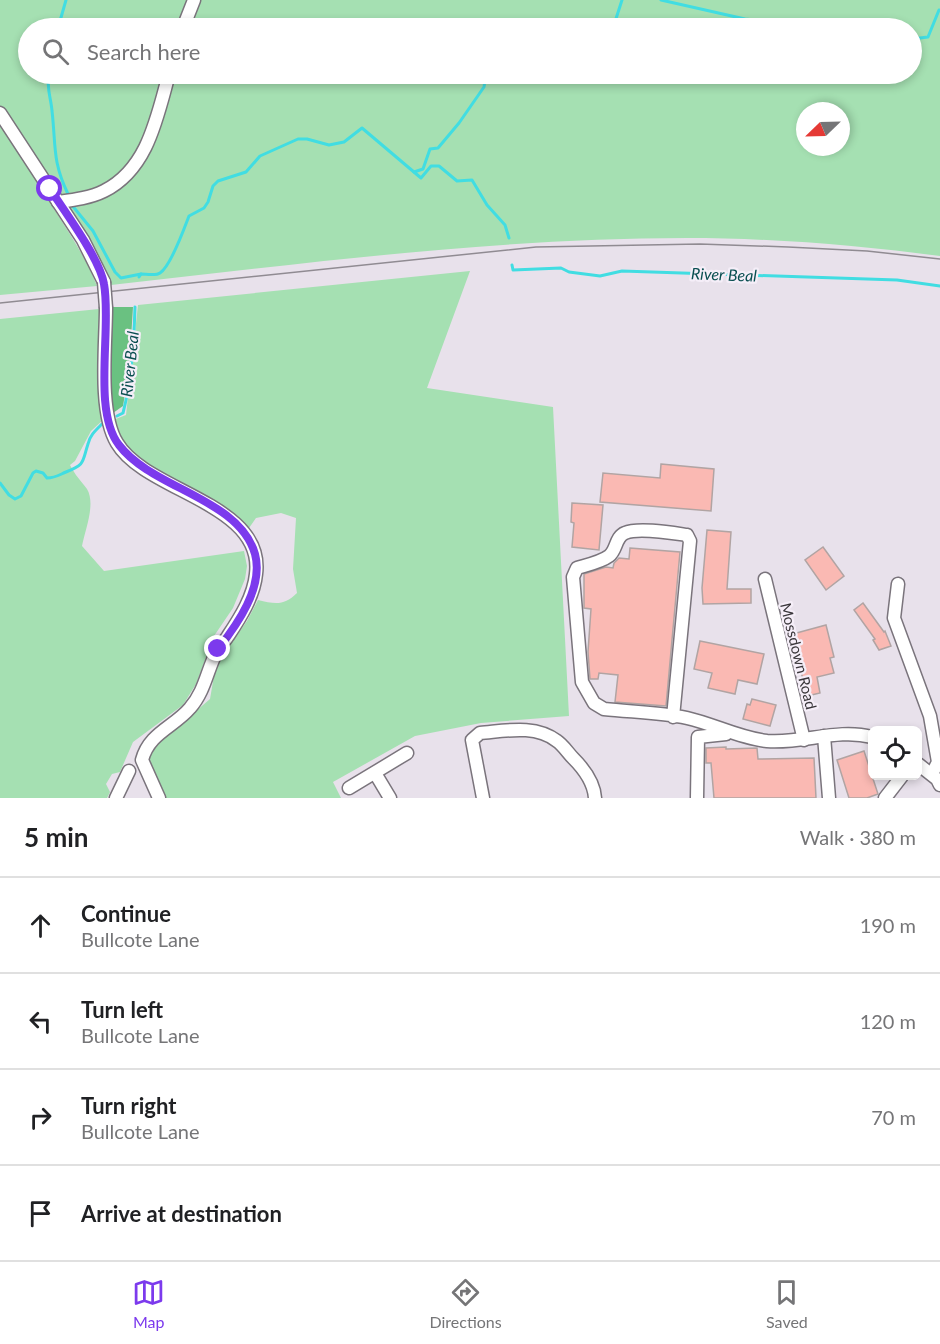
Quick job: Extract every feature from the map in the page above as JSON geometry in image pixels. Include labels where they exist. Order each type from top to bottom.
[{"type":"street","points":[[187,18],[194,0]]},
{"type":"street","points":[[58,202],[102,192],[132,170],[152,135],[166,84]]},
{"type":"street","points":[[0,113],[88,250],[104,282],[106,398],[111,430],[118,444],[139,464],[236,524],[251,544],[256,562],[256,574],[250,597],[229,635],[218,649],[199,696],[180,719],[158,734],[146,747],[142,760],[159,798]]},
{"type":"street","points":[[673,717],[690,541],[687,536],[656,530],[625,533],[618,539],[615,548],[608,556],[577,568],[573,577],[582,682],[594,704],[604,709],[673,717],[687,718],[730,733],[768,741],[804,740],[838,733],[868,736]]},
{"type":"street","name":"Mossdown Road","points":[[765,579],[804,740]]},
{"type":"street","points":[[898,584],[894,618],[930,716],[938,762],[937,779]]},
{"type":"street","points":[[483,798],[472,740],[480,733],[522,729],[542,732],[558,741],[584,769],[595,790],[595,798]]},
{"type":"street","points":[[698,798],[698,737],[730,733]]},
{"type":"street","points":[[824,736],[829,798]]},
{"type":"street","points":[[349,788],[407,753]]},
{"type":"street","points":[[922,767],[937,779]]},
{"type":"street","points":[[116,798],[129,771]]},
{"type":"street","points":[[375,773],[390,798]]},
{"type":"street","points":[[885,798],[900,780]]},
{"type":"green space","points":[[0,0],[940,0],[940,256],[845,245],[782,241],[718,238],[614,239],[470,247],[111,285],[101,262],[0,108]]},
{"type":"green space","points":[[0,125],[73,239],[97,286],[0,295]]},
{"type":"green space","points":[[470,271],[427,388],[553,407],[569,716],[481,723],[415,736],[333,782],[341,798],[166,798],[149,759],[151,750],[210,699],[216,664],[247,621],[258,600],[279,603],[297,593],[293,569],[296,518],[281,513],[256,518],[249,528],[138,459],[121,441],[113,420],[126,415],[138,305]]},
{"type":"green space","points":[[112,307],[133,307],[129,370],[123,406],[113,413],[111,402]]},
{"type":"green space","points":[[99,309],[99,392],[103,420],[91,431],[75,461],[70,465],[89,495],[90,509],[82,546],[104,571],[244,551],[247,566],[245,579],[233,608],[214,636],[196,684],[183,705],[133,742],[120,772],[112,774],[106,784],[110,792],[107,798],[0,798],[0,319]]},
{"type":"building","points":[[661,464],[714,469],[711,511],[600,502],[603,473],[660,478]]},
{"type":"building","points":[[572,503],[603,505],[599,550],[572,547],[574,523],[571,522]]},
{"type":"building","points":[[707,530],[731,532],[727,589],[751,589],[751,603],[703,604],[702,588]]},
{"type":"building","points":[[823,547],[844,576],[826,590],[805,560]]},
{"type":"building","points":[[630,548],[680,552],[666,706],[615,702],[618,675],[599,673],[598,679],[590,679],[588,652],[591,609],[584,608],[584,574],[606,567],[613,568],[619,558],[629,559]]},
{"type":"building","points":[[863,603],[885,631],[891,646],[879,650],[873,640],[875,639],[854,610]]},
{"type":"building","points":[[826,625],[834,657],[830,658],[834,673],[817,677],[820,693],[807,696],[798,659],[796,659],[789,635]]},
{"type":"building","points":[[700,641],[764,654],[757,684],[738,680],[735,694],[708,688],[712,673],[694,669]]},
{"type":"building","points":[[752,699],[776,705],[770,726],[743,719],[747,704],[750,705]]},
{"type":"building","points":[[726,747],[726,749],[757,748],[758,759],[814,758],[816,798],[714,798],[711,763],[706,763],[706,748]]},
{"type":"building","points":[[864,751],[868,763],[868,780],[873,780],[878,794],[867,798],[849,798],[837,760]]},
{"type":"waterway","points":[[61,18],[66,0]]},
{"type":"waterway","points":[[616,18],[622,0]]},
{"type":"waterway","points":[[661,0],[741,18]]},
{"type":"waterway","points":[[922,38],[928,37],[939,10]]},
{"type":"waterway","points":[[48,84],[57,162],[68,194]]},
{"type":"waterway","points":[[414,172],[423,169],[430,149],[438,148],[459,123],[484,84]]},
{"type":"waterway","name":"River Beal","points":[[139,277],[141,274],[158,274],[164,269],[177,247],[189,216],[204,208],[213,186],[218,181],[246,172],[260,156],[298,139],[329,145],[344,142],[362,128],[421,178],[431,166],[439,166],[457,181],[472,180],[487,205],[505,225],[509,238]]},
{"type":"waterway","points":[[71,204],[93,231],[115,272],[121,278],[141,274]]},
{"type":"waterway","name":"River Beal","points":[[512,265],[513,270],[561,268],[569,272],[600,276],[622,271],[897,280],[940,286]]},
{"type":"waterway","name":"River Beal","points":[[117,416],[123,413],[129,387],[135,307]]},
{"type":"waterway","name":"River Beal","points":[[0,483],[15,499],[21,496],[36,471],[50,478],[77,467],[84,459],[90,438],[102,424]]},
{"type":"tram line","points":[[0,303],[536,247],[700,244],[867,251],[940,259]]},
{"type":"route","points":[[50,189],[83,240],[104,282],[107,415],[118,444],[130,458],[147,470],[236,524],[247,537],[255,554],[256,574],[250,597],[229,635],[218,649]]}]
